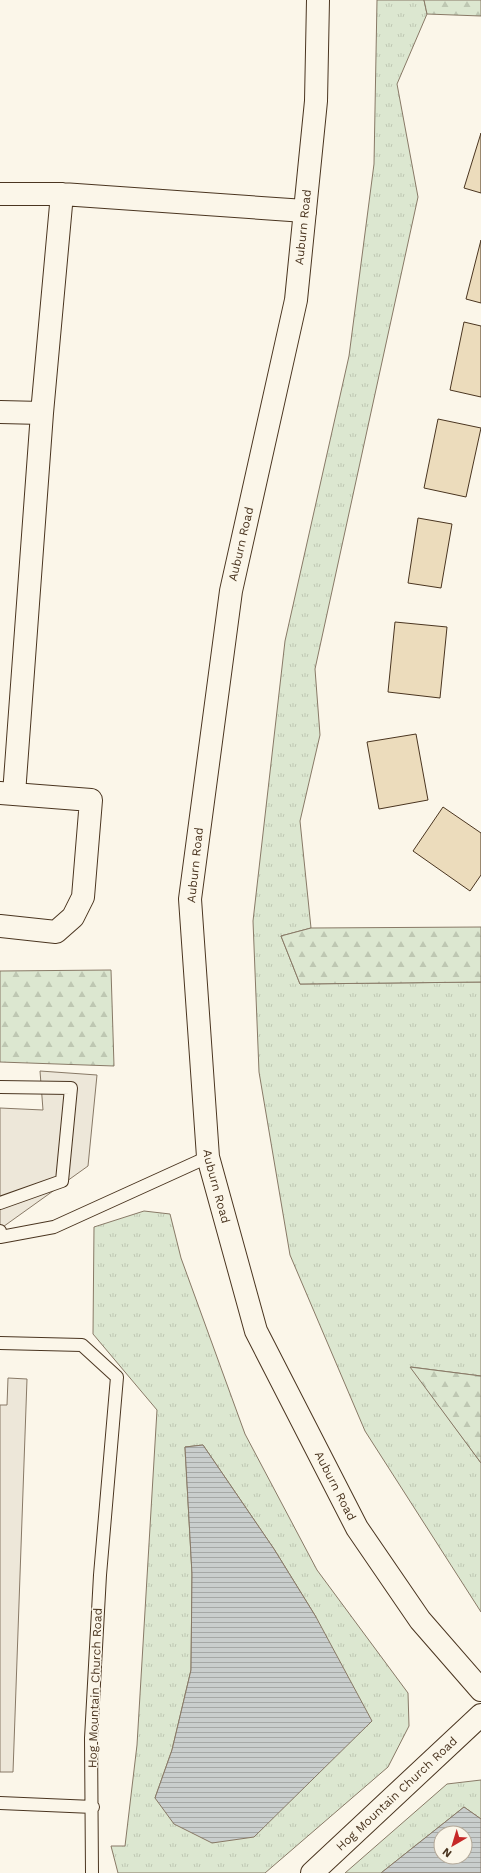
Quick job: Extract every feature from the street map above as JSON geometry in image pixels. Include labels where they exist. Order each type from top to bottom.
[{"type":"main road","name":"Auburn Road","points":[[318,0],[316,101],[296,300],[231,590],[190,899],[208,1157],[256,1331],[349,1514],[420,1620],[481,1690]]},
{"type":"main road","points":[[0,194],[62,194],[305,211]]},
{"type":"main road","points":[[0,926],[56,932],[73,917],[84,897],[91,800],[7,794],[62,194]]},
{"type":"main road","points":[[0,412],[42,413]]},
{"type":"main road","name":"Hog Mountain Church Road","points":[[312,1873],[481,1715]]},
{"type":"lane","points":[[0,1087],[71,1088],[62,1180],[0,1203]]},
{"type":"lane","points":[[0,1236],[54,1227],[208,1157]]},
{"type":"lane","points":[[0,1232],[0,1248]]},
{"type":"lane","name":"Hog Mountain Church Road","points":[[0,1343],[82,1345],[117,1377],[100,1575],[91,1738],[93,1807],[92,1873]]},
{"type":"lane","points":[[0,1803],[93,1807]]},
{"type":"green space","points":[[377,0],[424,0],[427,14],[397,84],[418,197],[315,669],[320,735],[300,821],[311,928],[281,936],[300,984],[481,982],[481,1376],[411,1367],[481,1463],[481,1612],[365,1431],[290,1255],[259,1072],[253,921],[285,641],[349,356],[374,164]]},
{"type":"green space","points":[[424,0],[481,0],[481,16],[427,14]]},
{"type":"green space","points":[[481,927],[481,982],[300,984],[281,936],[311,928]]},
{"type":"green space","points":[[111,970],[114,1066],[0,1062],[0,971]]},
{"type":"green space","points":[[144,1211],[170,1214],[181,1258],[245,1434],[317,1570],[408,1693],[409,1726],[388,1767],[265,1873],[118,1873],[111,1846],[125,1846],[137,1745],[157,1410],[93,1334],[94,1227]],"holes":[[[203,1445],[274,1549],[316,1617],[155,1798],[172,1750],[191,1670],[192,1574],[185,1447]]]},
{"type":"green space","points":[[410,1367],[481,1376],[481,1463]]},
{"type":"green space","points":[[481,1780],[481,1819],[464,1807],[441,1825],[433,1825],[433,1832],[381,1873],[345,1873],[447,1784]]},
{"type":"shaded area","points":[[40,1071],[97,1075],[88,1166],[0,1229],[0,1108],[43,1110]]},
{"type":"shaded area","points":[[8,1378],[27,1379],[13,1772],[0,1772],[0,1405],[7,1405]]},
{"type":"shaded area","points":[[203,1445],[274,1549],[316,1617],[372,1721],[254,1837],[212,1843],[174,1824],[155,1798],[172,1750],[191,1670],[192,1574],[185,1447]]},
{"type":"shaded area","points":[[464,1807],[481,1819],[481,1873],[381,1873],[433,1832],[433,1865],[473,1865],[473,1825],[441,1825]]},
{"type":"building","points":[[481,133],[481,193],[464,188]]},
{"type":"building","points":[[481,240],[481,303],[466,299]]},
{"type":"building","points":[[464,322],[481,326],[481,397],[450,390]]},
{"type":"building","points":[[438,419],[481,428],[466,497],[424,488]]},
{"type":"building","points":[[418,518],[452,524],[441,588],[408,583]]},
{"type":"building","points":[[395,622],[447,627],[440,698],[388,692]]},
{"type":"building","points":[[416,734],[428,800],[379,809],[367,742]]},
{"type":"building","points":[[443,807],[481,833],[481,875],[470,891],[413,851]]}]
